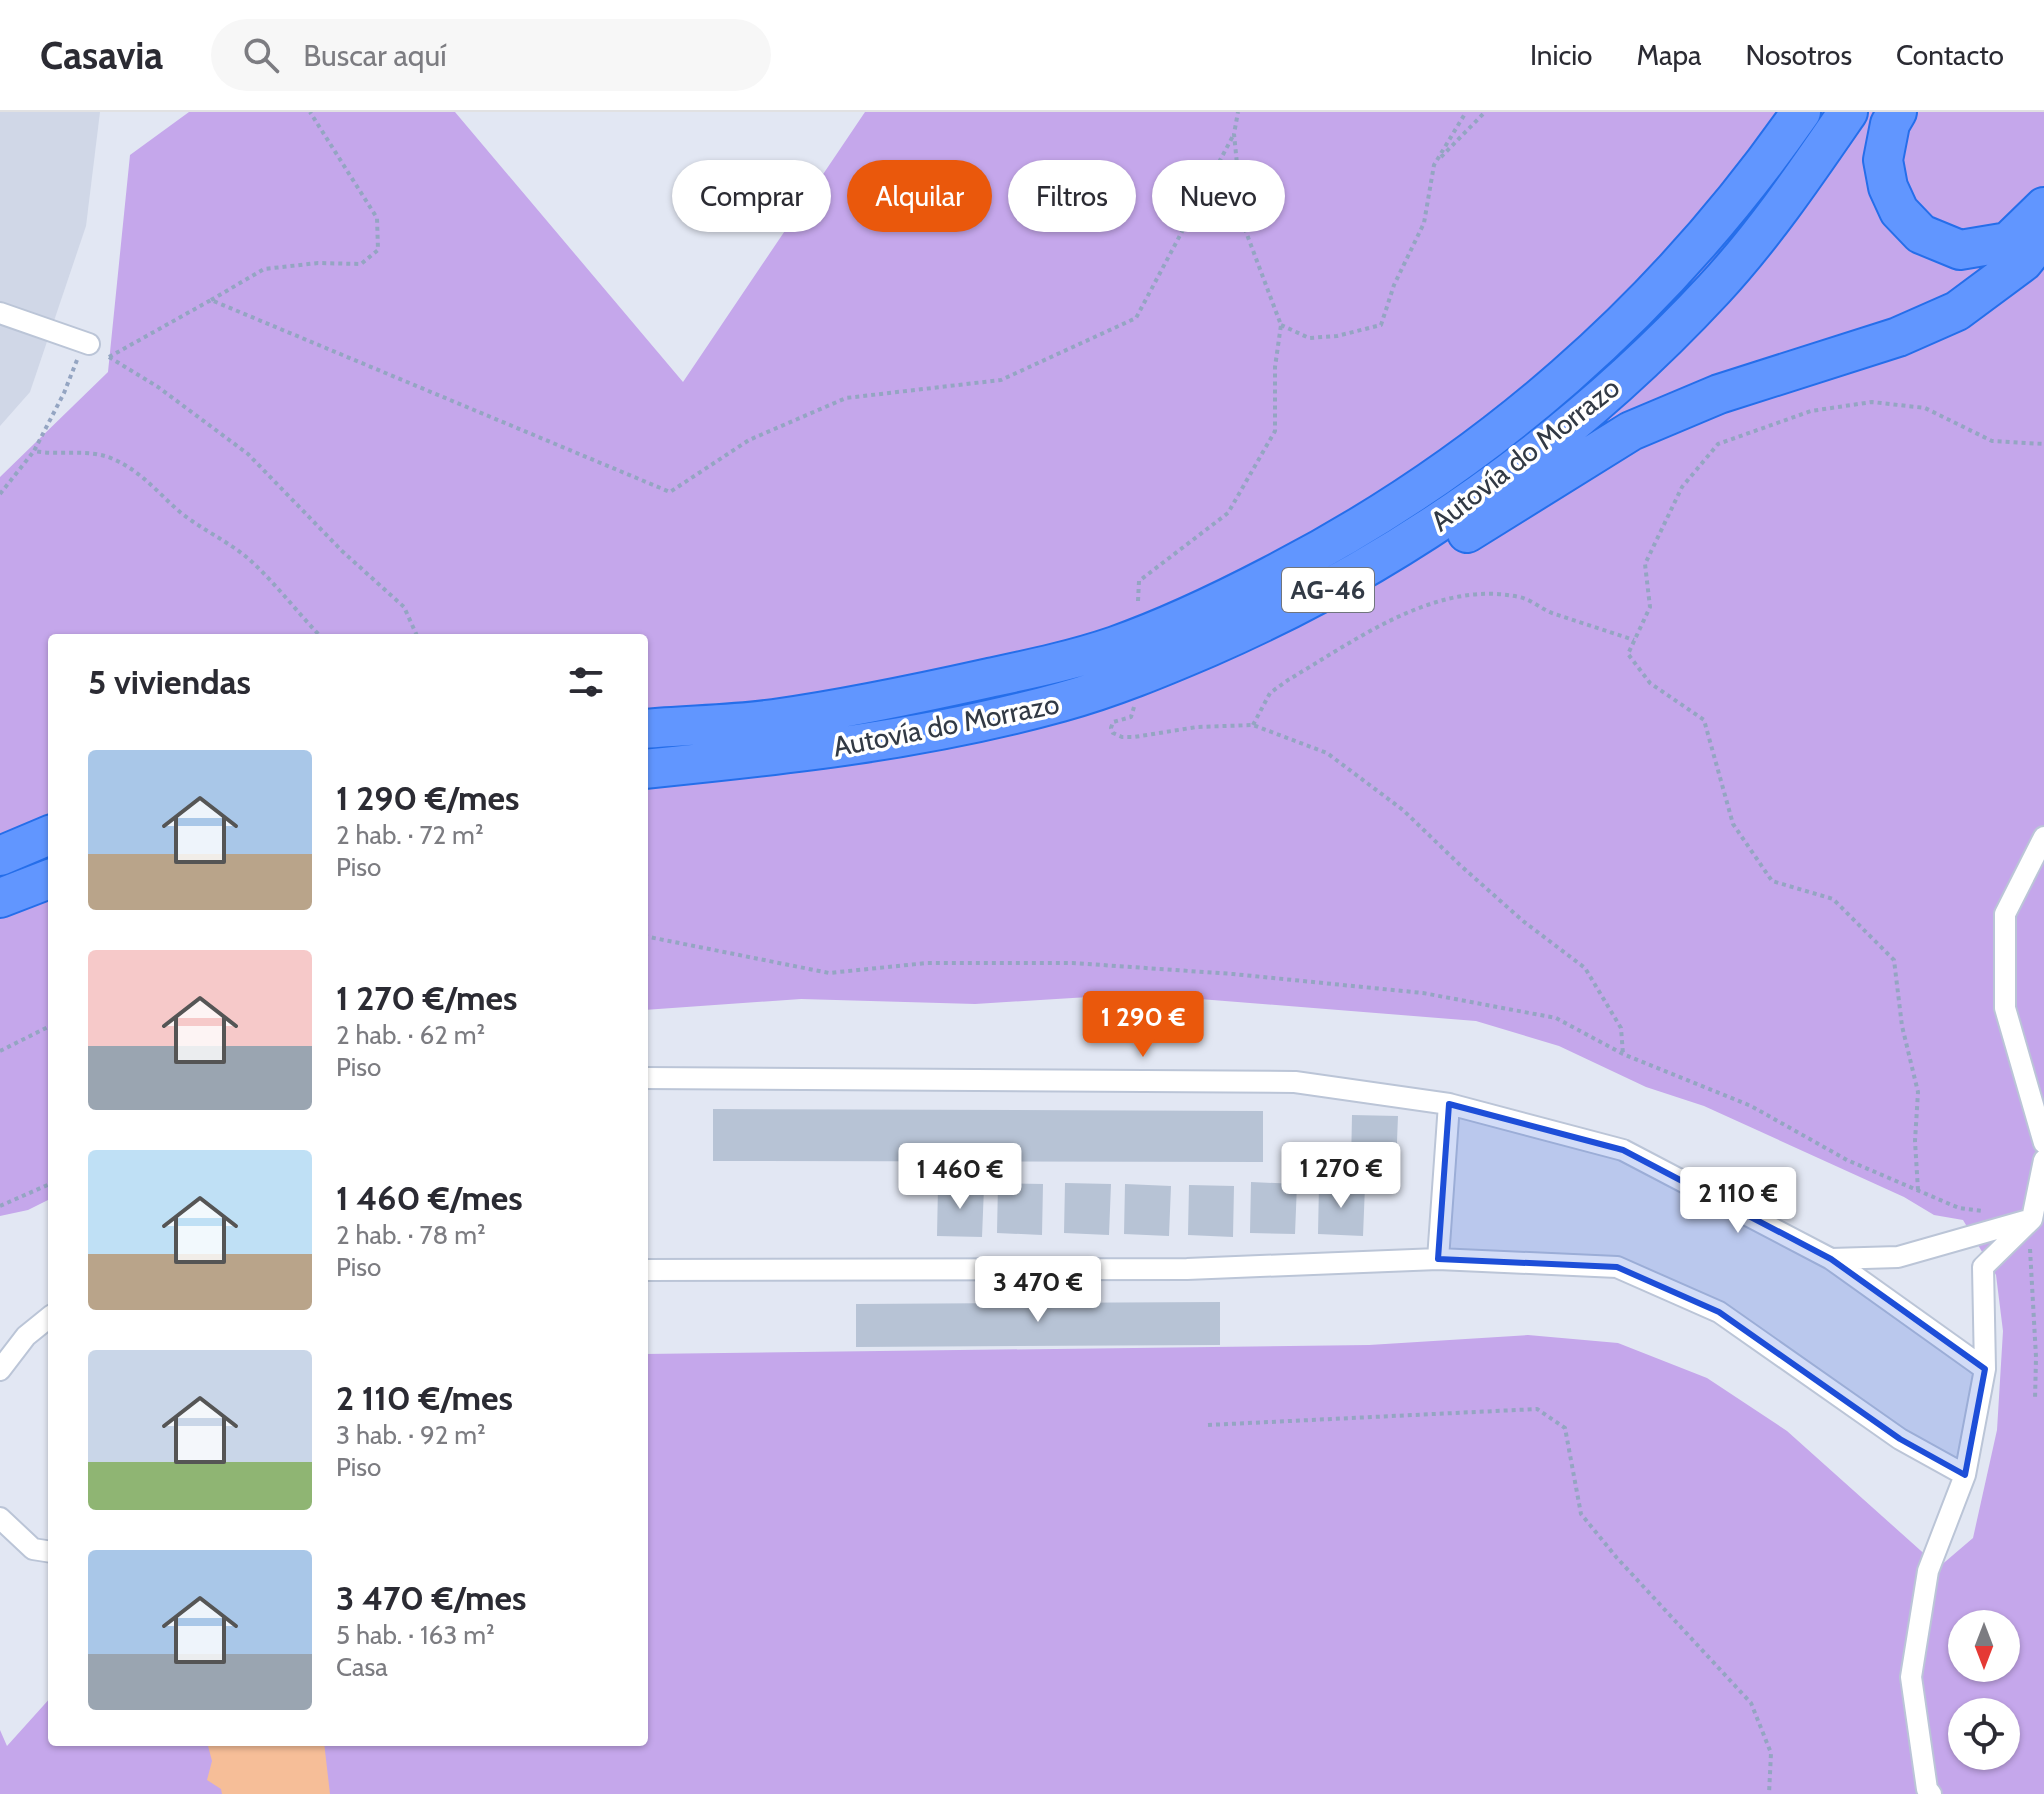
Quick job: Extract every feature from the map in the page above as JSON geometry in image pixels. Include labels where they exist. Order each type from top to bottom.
[{"type":"highway","name":"Autovía do Morrazo","points":[[648,729],[770,720],[843,709],[1028,669],[1114,646],[1214,606],[1303,560],[1394,507],[1506,428],[1604,343],[1697,247],[1763,166],[1801,112]]},
{"type":"highway","name":"Autovía do Morrazo","points":[[648,769],[787,755],[889,740],[1139,690],[1334,587],[1432,528],[1564,431],[1657,348],[1761,233],[1848,112]]},
{"type":"highway","points":[[1897,112],[1890,124],[1883,160],[1888,187],[1899,211],[1921,234],[1960,250],[2008,242],[2044,207]]},
{"type":"highway","points":[[1139,690],[1268,641],[1423,561],[1631,431],[1719,394],[1898,337],[1957,311],[2023,262],[2044,236]]},
{"type":"highway","points":[[0,856],[48,836]]},
{"type":"highway","points":[[0,898],[48,880]]},
{"type":"street","points":[[0,313],[86,343]]},
{"type":"street","points":[[2044,837],[2005,914],[2005,1008],[2044,1143]]},
{"type":"street","points":[[648,1078],[1295,1082],[1449,1104],[1623,1150],[1831,1259],[1985,1369]]},
{"type":"street","points":[[1438,1259],[1449,1104]]},
{"type":"street","points":[[1931,1794],[1927,1789],[1911,1677],[1928,1571],[1965,1475],[1985,1369],[1983,1267],[2027,1224],[2044,1160]]},
{"type":"street","points":[[1831,1259],[1898,1257],[2027,1224]]},
{"type":"street","points":[[648,1270],[1187,1269],[1438,1259],[1617,1267],[1719,1312],[1900,1439],[1965,1475]]},
{"type":"street","points":[[0,1370],[26,1336],[48,1318]]},
{"type":"street","points":[[0,1518],[33,1549],[48,1551]]},
{"type":"path","points":[[109,357],[264,269],[318,263],[361,264],[378,250],[377,218],[310,112]]},
{"type":"path","points":[[1138,601],[1139,581],[1228,513],[1275,431],[1275,367],[1281,325],[1243,224],[1234,134],[1238,112]]},
{"type":"path","points":[[1281,325],[1309,338],[1337,336],[1381,325],[1394,285],[1424,223],[1434,165],[1466,112]]},
{"type":"path","points":[[1434,165],[1485,112]]},
{"type":"path","points":[[211,300],[670,492],[749,440],[846,398],[1001,380],[1136,318],[1234,134]]},
{"type":"path","points":[[0,494],[34,451],[86,343],[158,387],[248,454],[342,551],[404,607],[416,634]]},
{"type":"path","points":[[1918,1190],[1915,1141],[1918,1092],[1902,1026],[1894,960],[1833,899],[1772,881],[1733,824],[1704,720],[1650,683],[1628,654],[1650,607],[1645,564],[1682,487],[1718,444],[1811,411],[1872,402],[1925,408],[1992,441],[2044,444]]},
{"type":"path","points":[[34,451],[53,455],[87,453],[112,458],[136,473],[156,487],[181,512],[251,561],[318,634]]},
{"type":"path","points":[[1253,725],[1270,693],[1288,680],[1399,617],[1436,600],[1490,593],[1523,597],[1548,612],[1634,640]]},
{"type":"path","points":[[1139,690],[1131,717],[1113,722],[1113,733],[1134,737],[1197,727],[1253,725],[1327,753],[1403,810],[1523,921],[1585,968],[1621,1028],[1623,1054]]},
{"type":"path","points":[[648,937],[829,973],[927,963],[1073,963],[1233,974],[1423,993],[1556,1018],[1623,1054],[1751,1106],[1847,1160],[1959,1208],[1988,1212]]},
{"type":"path","points":[[0,1051],[48,1027]]},
{"type":"path","points":[[0,1206],[48,1185]]},
{"type":"path","points":[[2027,1224],[2033,1291],[2035,1400]]},
{"type":"path","points":[[1208,1425],[1537,1409],[1565,1428],[1581,1514],[1617,1558],[1751,1703],[1771,1753],[1769,1794]]},
{"type":"highlighted area","points":[[1449,1104],[1623,1150],[1831,1259],[1985,1369],[1965,1475],[1900,1439],[1719,1312],[1617,1267],[1438,1259]]},
{"type":"shaded area","points":[[0,112],[100,112],[86,226],[30,392],[0,426]]},
{"type":"shaded area","points":[[189,112],[455,112],[683,382],[784,232],[831,232],[831,162],[865,112],[2044,112],[2044,1794],[0,1794],[0,1730],[7,1746],[48,1700],[48,1746],[648,1746],[648,1354],[1369,1345],[1528,1335],[1618,1343],[1707,1378],[1787,1431],[1939,1567],[1973,1538],[1997,1430],[2003,1331],[1996,1275],[1963,1220],[1934,1215],[1904,1197],[1704,1106],[1646,1087],[1559,1046],[1476,1021],[1137,994],[975,1004],[801,999],[648,1010],[648,634],[48,634],[48,1200],[28,1210],[0,1216],[0,477],[108,372],[130,155]]},
{"type":"shaded area","points":[[208,1746],[324,1746],[330,1794],[222,1794],[221,1789],[207,1780],[212,1761]]},
{"type":"building","points":[[713,1109],[1263,1111],[1263,1162],[713,1161]]},
{"type":"building","points":[[1352,1115],[1398,1116],[1396,1166],[1351,1165]]},
{"type":"building","points":[[1251,1182],[1297,1184],[1295,1234],[1250,1233]]},
{"type":"building","points":[[998,1183],[1043,1184],[1042,1235],[997,1233]]},
{"type":"building","points":[[1065,1183],[1111,1184],[1109,1235],[1064,1233]]},
{"type":"building","points":[[1125,1184],[1171,1186],[1169,1236],[1124,1234]]},
{"type":"building","points":[[1319,1184],[1365,1186],[1363,1236],[1318,1234]]},
{"type":"building","points":[[1189,1185],[1234,1186],[1233,1237],[1188,1235]]},
{"type":"building","points":[[938,1186],[984,1187],[982,1237],[937,1236]]},
{"type":"building","points":[[1220,1302],[1220,1345],[856,1347],[856,1304]]}]
